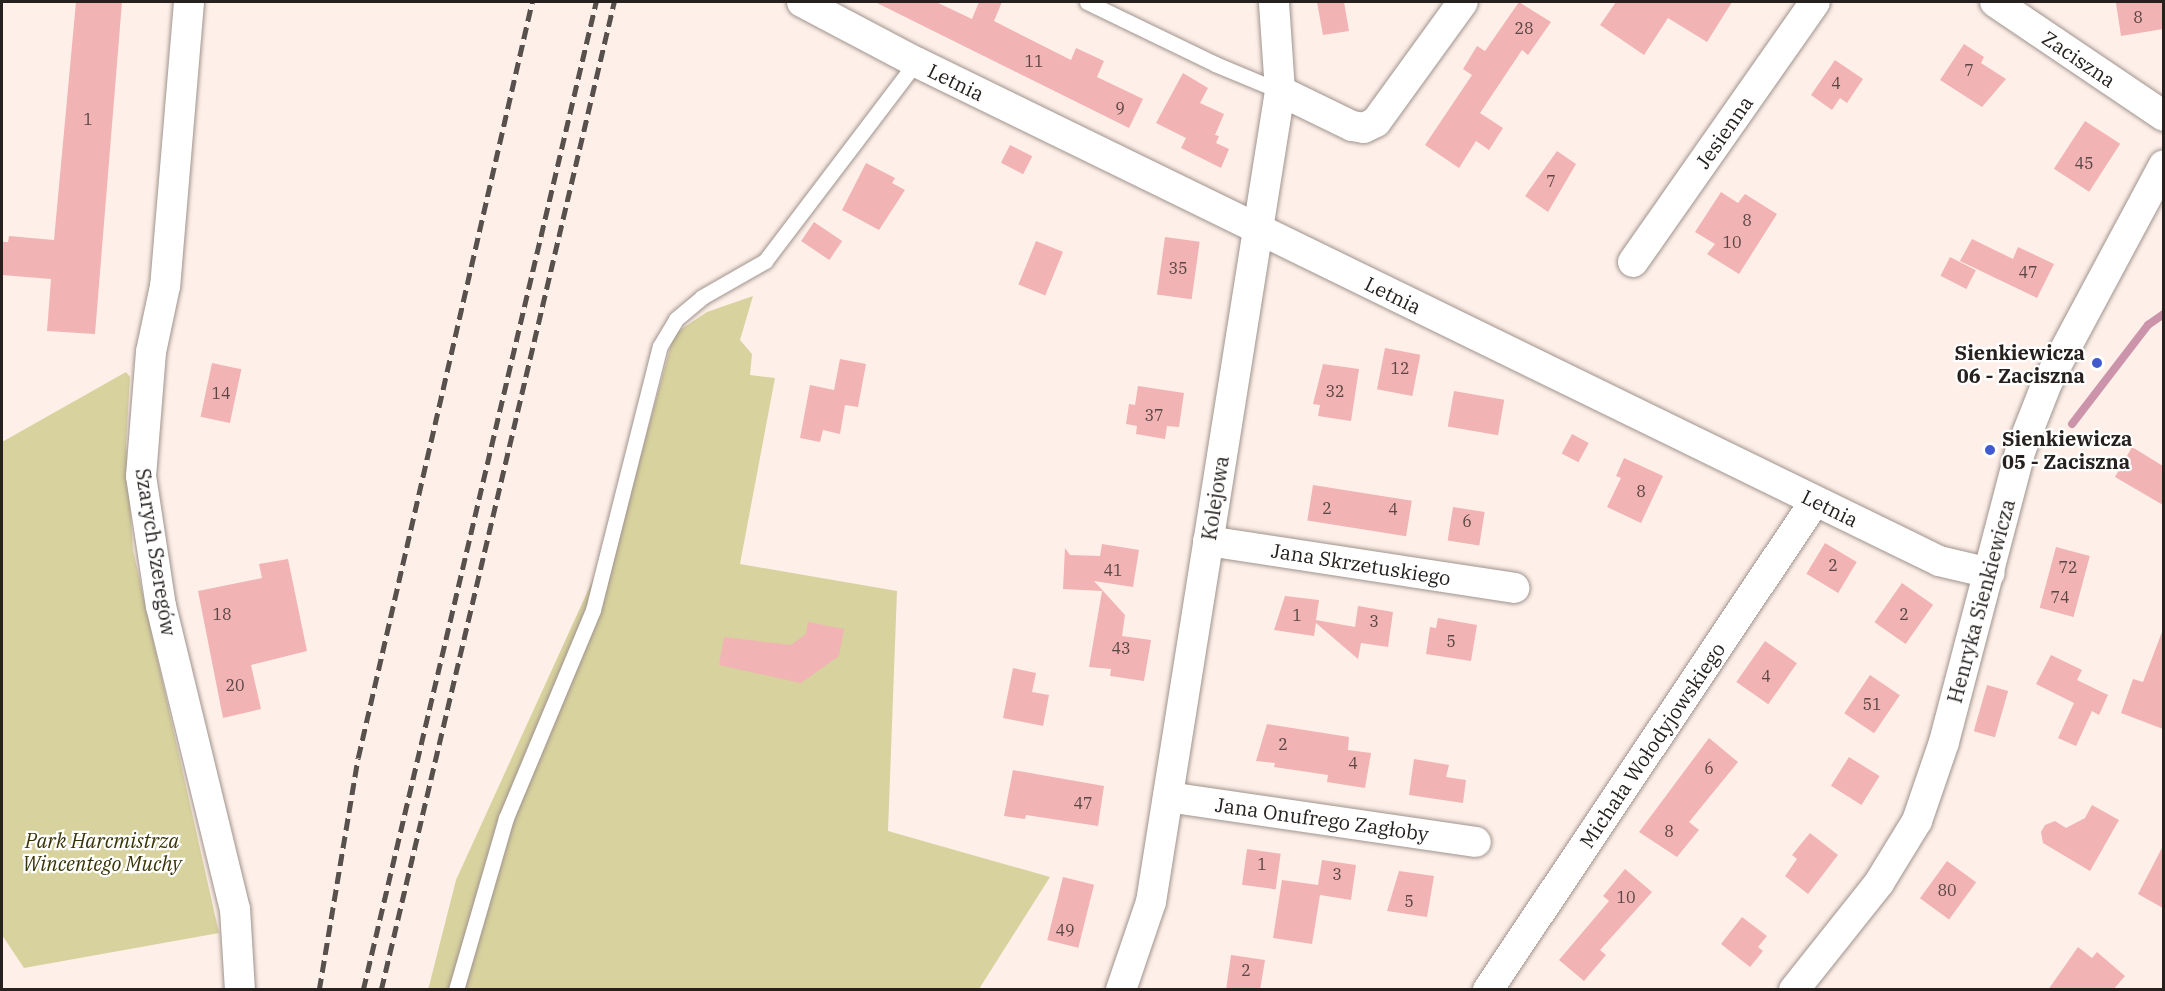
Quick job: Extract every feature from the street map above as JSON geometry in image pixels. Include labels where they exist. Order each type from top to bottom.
[{"type":"street","name":"Szarych Szeregów","points":[[189,2],[165,286],[151,352],[141,476],[161,606],[235,909],[240,990]]},
{"type":"street","name":"Letnia","points":[[802,2],[916,62],[1939,561],[1990,573]]},
{"type":"street","name":"Kolejowa","points":[[1125,989],[1151,902],[1280,91],[1274,2]]},
{"type":"street","points":[[1280,91],[1340,121],[1364,128],[1376,122],[1463,2]]},
{"type":"street","name":"Jesienna","points":[[1633,262],[1815,2]]},
{"type":"street","name":"Zaciszna","points":[[1997,2],[2163,116]]},
{"type":"street","name":"Henryka Sienkiewicza","points":[[1794,990],[1879,883],[1917,821],[1932,784],[1990,573],[2021,449],[2047,383],[2163,165]]},
{"type":"street","name":"Michała Wołodyjowskiego","points":[[1488,990],[1815,501]]},
{"type":"street","name":"Jana Skrzetuskiego","points":[[1208,541],[1514,588]]},
{"type":"street","name":"Jana Onufrego Zagłoby","points":[[1168,797],[1476,842]]},
{"type":"lane","points":[[1087,2],[1215,64],[1280,91]]},
{"type":"lane","points":[[456,990],[506,818],[592,610],[660,346],[676,319],[702,297],[765,261],[916,62]]},
{"type":"green space","points":[[753,296],[740,340],[752,354],[750,375],[775,378],[740,564],[897,591],[888,831],[1050,877],[979,989],[428,990],[456,880],[627,505],[674,334],[707,312]]},
{"type":"green space","name":"Park Harcmistrza Wincentego Muchy","points":[[126,372],[130,377],[126,444],[133,550],[219,933],[24,968],[2,935],[2,442]]},
{"type":"building","points":[[76,2],[122,2],[95,334],[47,331],[51,279],[2,275],[2,242],[8,242],[9,236],[54,240]]},
{"type":"building","points":[[875,2],[936,2],[972,19],[979,2],[1002,2],[994,21],[1071,60],[1076,48],[1104,61],[1097,77],[1143,99],[1129,128]]},
{"type":"building","points":[[1317,2],[1344,2],[1349,31],[1323,35]]},
{"type":"building","points":[[1519,2],[1551,22],[1528,55],[1522,50],[1480,113],[1503,128],[1489,150],[1476,141],[1459,168],[1425,145],[1472,75],[1463,69],[1477,46],[1485,51]]},
{"type":"building","points":[[1616,2],[1732,2],[1707,42],[1668,18],[1644,55],[1600,25]]},
{"type":"building","points":[[2163,2],[2163,29],[2121,36],[2116,3]]},
{"type":"building","points":[[1964,44],[1984,57],[1981,63],[2006,79],[1982,107],[1940,80]]},
{"type":"building","points":[[1835,60],[1863,79],[1847,103],[1840,98],[1832,110],[1811,95]]},
{"type":"building","points":[[1183,73],[1208,88],[1200,103],[1224,114],[1215,135],[1219,136],[1216,143],[1229,149],[1221,168],[1181,148],[1186,138],[1156,123]]},
{"type":"building","points":[[2085,121],[2120,144],[2089,192],[2054,169]]},
{"type":"building","points":[[1010,145],[1032,156],[1023,174],[1001,163]]},
{"type":"building","points":[[1557,151],[1576,164],[1548,212],[1525,196]]},
{"type":"building","points":[[866,163],[895,178],[892,183],[905,190],[879,230],[842,210]]},
{"type":"building","points":[[1721,192],[1738,203],[1745,194],[1777,214],[1739,274],[1707,254],[1715,244],[1695,232]]},
{"type":"building","points":[[814,222],[842,241],[829,260],[801,241]]},
{"type":"building","points":[[1165,237],[1200,242],[1192,299],[1157,294]]},
{"type":"building","points":[[1972,239],[2013,259],[2018,247],[2054,264],[2037,298],[1960,261]]},
{"type":"building","points":[[1036,241],[1063,252],[1045,295],[1018,285]]},
{"type":"building","points":[[1950,257],[1976,270],[1966,289],[1940,276]]},
{"type":"building","points":[[1385,348],[1420,355],[1412,396],[1377,389]]},
{"type":"building","points":[[840,359],[866,364],[858,407],[845,405],[840,434],[823,430],[820,442],[800,438],[810,385],[834,390]]},
{"type":"building","points":[[212,363],[241,369],[230,423],[201,417]]},
{"type":"building","points":[[1323,364],[1359,369],[1351,421],[1318,416],[1320,405],[1313,404]]},
{"type":"building","points":[[1138,386],[1184,393],[1179,427],[1167,426],[1165,439],[1136,434],[1137,426],[1126,424],[1129,404],[1135,405]]},
{"type":"building","points":[[1454,391],[1504,400],[1498,435],[1448,426]]},
{"type":"building","points":[[1572,434],[1589,443],[1578,462],[1562,453]]},
{"type":"building","points":[[2132,447],[2163,466],[2163,505],[2115,477]]},
{"type":"building","points":[[1624,458],[1663,476],[1641,523],[1607,507],[1621,478],[1616,476]]},
{"type":"building","points":[[1313,485],[1412,501],[1406,536],[1307,521]]},
{"type":"building","points":[[1453,507],[1485,512],[1479,546],[1448,541]]},
{"type":"building","points":[[1825,543],[1857,562],[1838,593],[1806,574]]},
{"type":"building","points":[[1102,544],[1139,550],[1133,587],[1094,581],[1125,615],[1122,636],[1151,640],[1144,681],[1110,676],[1111,669],[1089,667],[1102,591],[1063,589],[1065,548],[1070,555],[1100,556]]},
{"type":"building","points":[[2056,547],[2090,556],[2074,617],[2040,608]]},
{"type":"building","points":[[288,559],[307,651],[251,665],[261,709],[223,718],[198,591],[262,578],[259,564]]},
{"type":"building","points":[[1902,583],[1933,605],[1906,644],[1874,622]]},
{"type":"building","points":[[1285,596],[1319,600],[1316,620],[1355,627],[1358,606],[1393,612],[1388,647],[1361,643],[1358,659],[1316,623],[1314,636],[1274,630]]},
{"type":"building","points":[[1438,618],[1477,625],[1471,661],[1426,654],[1430,627],[1436,628]]},
{"type":"building","points":[[808,622],[844,629],[839,656],[801,683],[719,665],[724,637],[791,645],[806,634]]},
{"type":"building","points":[[2162,632],[2163,729],[2121,713],[2133,679],[2143,682]]},
{"type":"building","points":[[1765,641],[1797,663],[1768,704],[1736,682]]},
{"type":"building","points":[[2051,655],[2082,670],[2077,680],[2108,695],[2099,715],[2092,711],[2076,746],[2058,738],[2074,703],[2036,684]]},
{"type":"building","points":[[1013,668],[1036,673],[1032,692],[1049,695],[1043,726],[1003,718]]},
{"type":"building","points":[[1870,675],[1900,695],[1874,733],[1844,713]]},
{"type":"building","points":[[1987,685],[2008,691],[1995,737],[1974,731]]},
{"type":"building","points":[[1267,724],[1349,737],[1348,750],[1371,753],[1365,788],[1327,782],[1328,775],[1274,767],[1275,763],[1256,761]]},
{"type":"building","points":[[1709,738],[1738,762],[1689,822],[1699,830],[1677,857],[1639,832]]},
{"type":"building","points":[[1849,757],[1880,776],[1862,805],[1831,786]]},
{"type":"building","points":[[1414,759],[1449,765],[1446,777],[1466,780],[1463,803],[1409,795]]},
{"type":"building","points":[[1013,770],[1104,786],[1098,826],[1026,815],[1025,819],[1004,816]]},
{"type":"building","points":[[2092,805],[2119,820],[2090,871],[2043,843],[2041,832],[2045,825],[2055,821],[2066,828],[2085,818]]},
{"type":"building","points":[[1810,833],[1838,855],[1808,894],[1785,876],[1797,859],[1792,855]]},
{"type":"building","points":[[2163,846],[2163,908],[2138,894]]},
{"type":"building","points":[[1247,849],[1281,854],[1276,889],[1242,885]]},
{"type":"building","points":[[1322,860],[1356,865],[1351,900],[1320,895],[1312,944],[1273,938],[1282,880],[1318,885]]},
{"type":"building","points":[[1947,861],[1976,882],[1949,919],[1920,898]]},
{"type":"building","points":[[1625,869],[1652,892],[1600,950],[1606,955],[1584,981],[1559,960],[1609,901],[1603,896]]},
{"type":"building","points":[[1399,871],[1434,876],[1427,917],[1387,911]]},
{"type":"building","points":[[1063,877],[1094,885],[1078,948],[1047,940]]},
{"type":"building","points":[[1742,917],[1767,936],[1758,947],[1763,951],[1750,967],[1721,944]]},
{"type":"building","points":[[2078,947],[2092,958],[2097,952],[2125,976],[2113,990],[2048,990]]},
{"type":"building","points":[[1231,955],[1265,960],[1260,990],[1226,990]]},
{"type":"waterway","points":[[2072,424],[2148,325],[2164,314]]},
{"type":"railway","points":[[319,990],[358,758],[532,2]]},
{"type":"railway","points":[[363,990],[596,2]]},
{"type":"railway","points":[[381,990],[614,2]]},
{"type":"place","name":"Sienkiewicza 06 - Zaciszna","points":[[2097,363]]},
{"type":"place","name":"Sienkiewicza 05 - Zaciszna","points":[[1990,450]]}]
